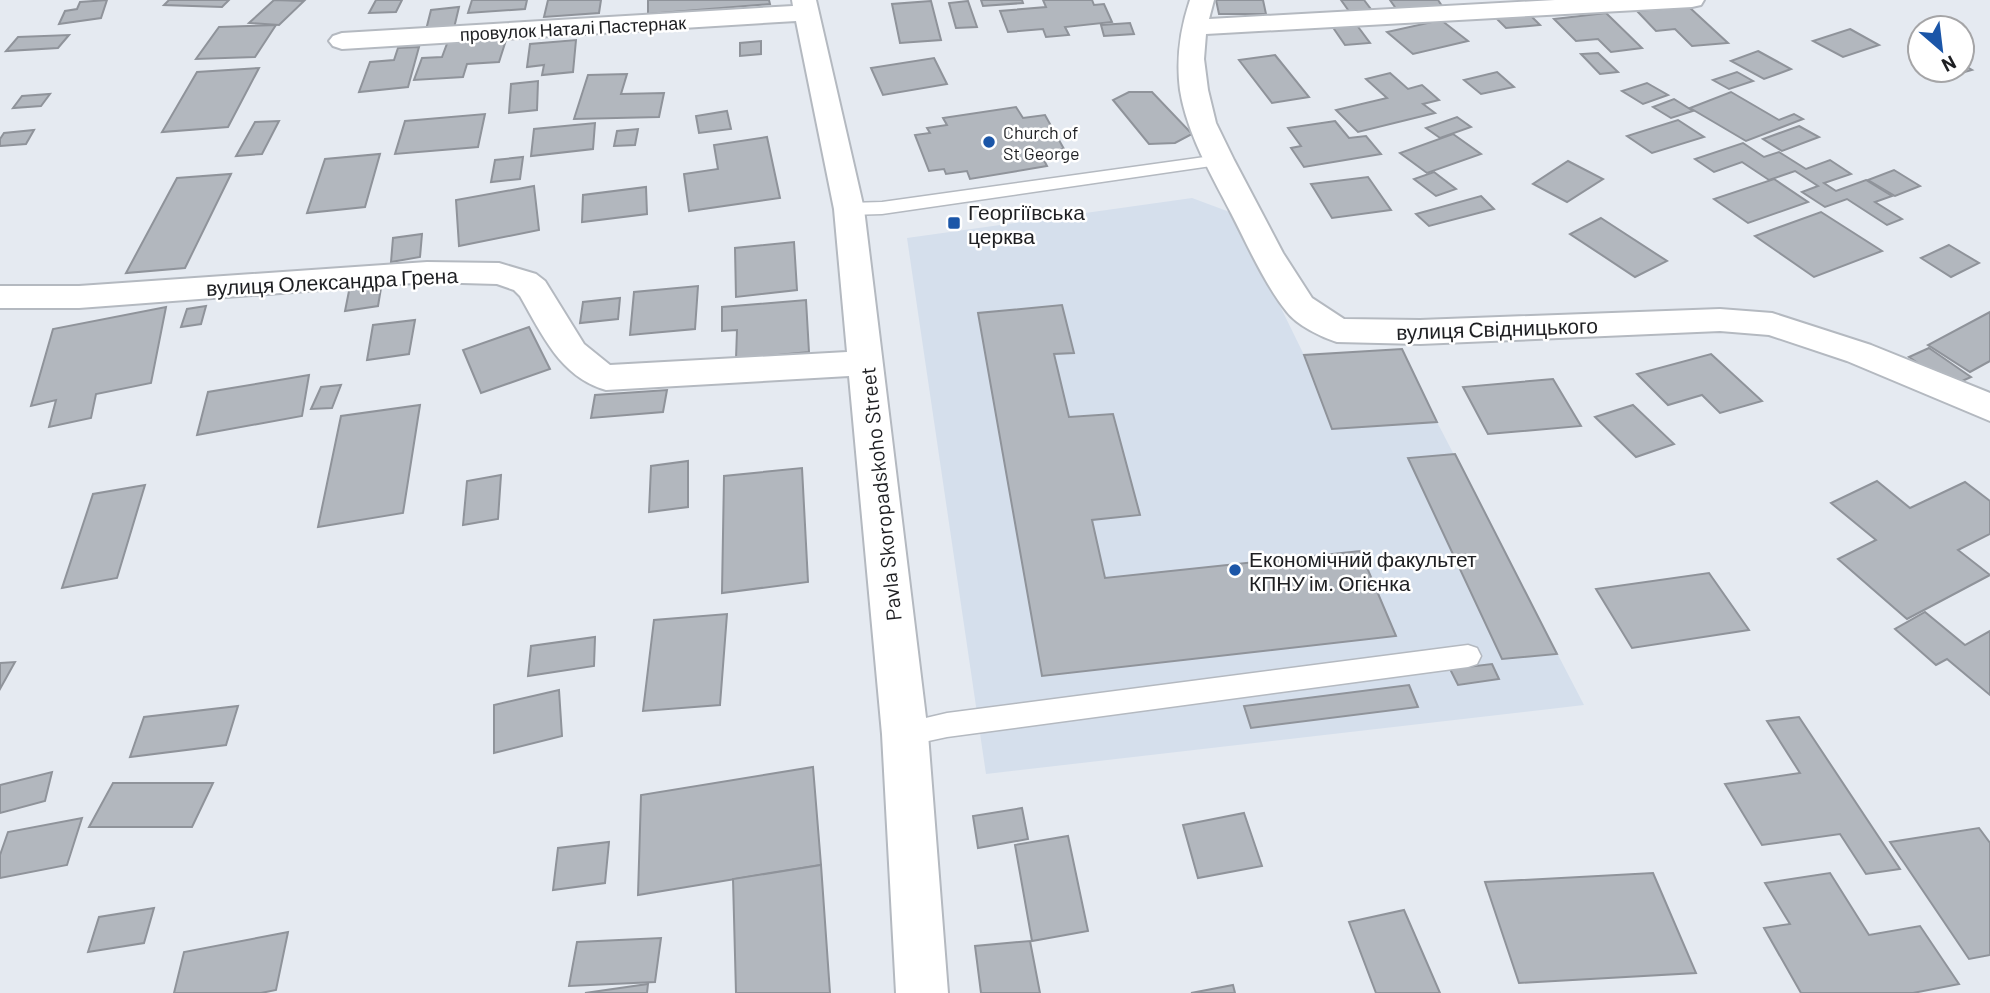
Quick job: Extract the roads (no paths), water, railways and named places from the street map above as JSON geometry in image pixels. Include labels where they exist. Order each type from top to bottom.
[{"type":"street","name":"вулиця Свідницького","points":[[1692,0],[1198,13],[1191,59],[1194,90],[1202,123],[1268,253],[1300,306],[1337,330],[1420,332],[1720,320],[1772,324],[1859,353],[1990,408]]},
{"type":"street","name":"провулок Наталі Пастернак","points":[[342,41],[603,27],[804,3]]},
{"type":"street","name":"Pavla Skoropadskoho Street","points":[[804,3],[849,209],[905,734],[922,993]]},
{"type":"street","name":"вулиця Олександра Грена","points":[[0,297],[79,297],[427,272],[499,274],[525,282],[533,289],[569,350],[590,372],[606,378],[682,376],[866,363]]},
{"type":"lane","points":[[849,209],[882,208],[1219,160]]},
{"type":"lane","points":[[905,734],[947,725],[1468,656]]},
{"type":"place","name":"Church of St George","points":[[989,142]]},
{"type":"place","name":"Георгіївська церква","points":[[954,223]]},
{"type":"place","name":"Економічний факультет КПНУ ім. Огієнка","points":[[1235,570]]}]
